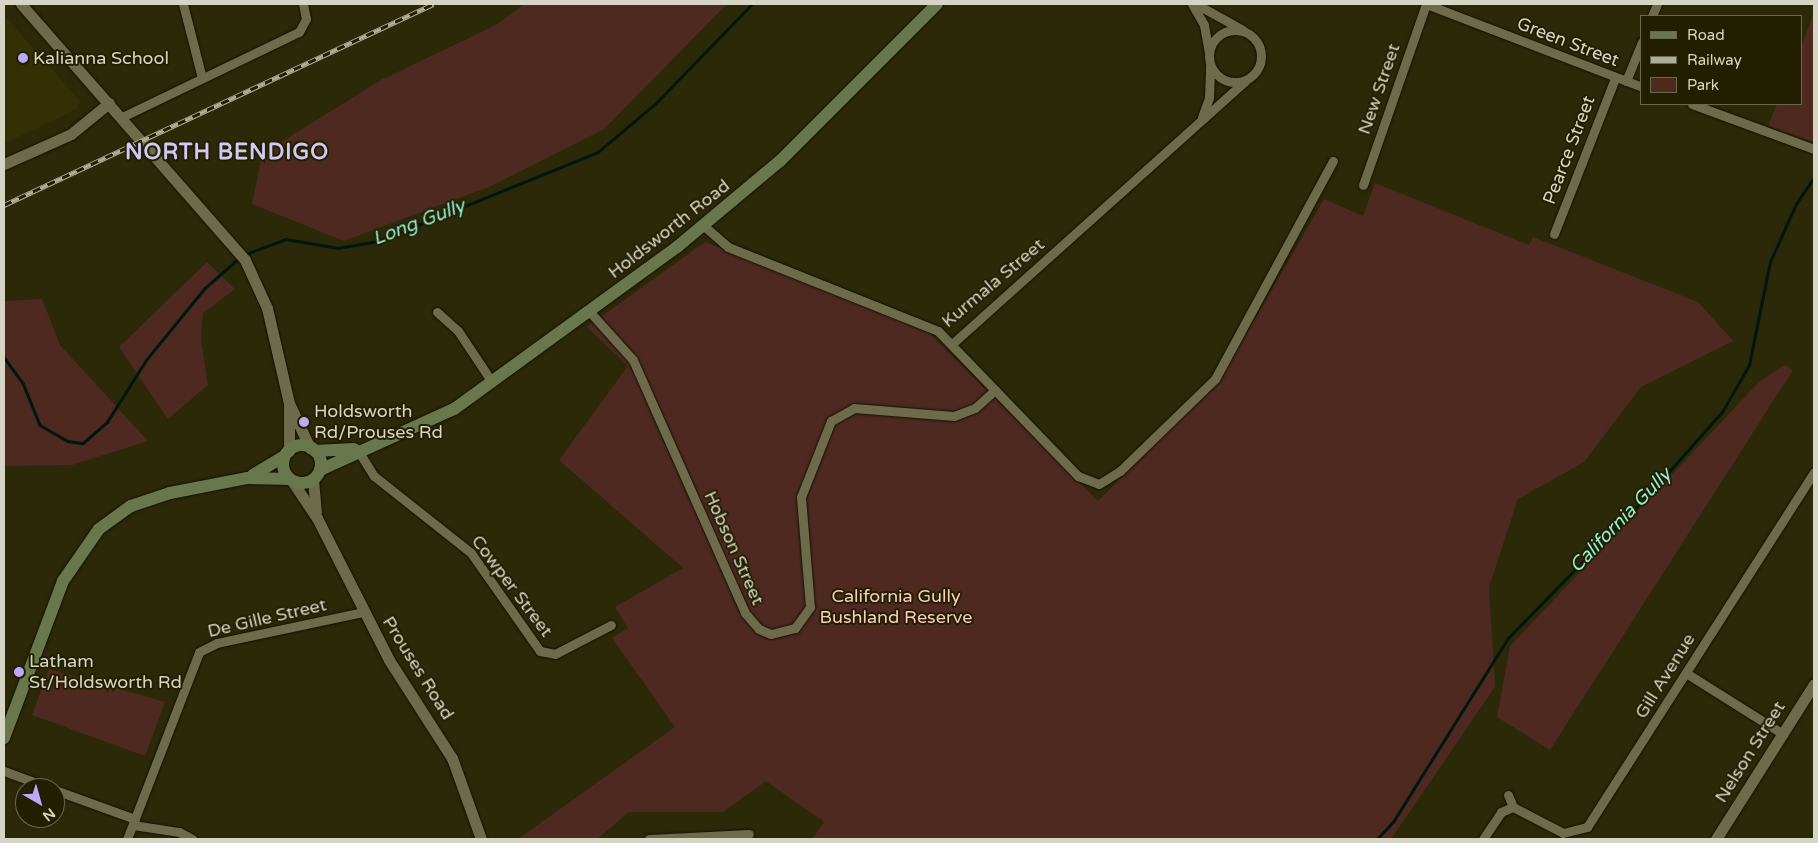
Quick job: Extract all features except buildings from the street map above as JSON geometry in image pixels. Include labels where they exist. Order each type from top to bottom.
[{"type":"main road","name":"Holdsworth Road","points":[[291,480],[316,475],[358,451],[390,441],[454,409],[589,311],[704,226],[806,136],[937,4]]},
{"type":"main road","name":"Holdsworth Road","points":[[287,453],[312,449],[358,451]]},
{"type":"main road","points":[[312,449],[316,475]]},
{"type":"main road","points":[[247,478],[287,453]]},
{"type":"main road","points":[[287,453],[283,468],[291,480]]},
{"type":"main road","points":[[4,738],[62,581],[90,539],[120,512],[144,501],[247,478],[291,480]]},
{"type":"street","points":[[21,4],[110,103],[242,256],[267,308],[289,403],[312,449]]},
{"type":"street","points":[[183,4],[202,78]]},
{"type":"street","points":[[122,117],[299,32],[306,19],[303,4]]},
{"type":"street","points":[[1194,4],[1254,36],[1260,59],[1245,81],[1224,80],[1210,59],[1218,37],[1246,32]]},
{"type":"street","name":"Kurmala Street","points":[[1194,4],[1204,25],[1210,59],[1207,107],[1195,127]]},
{"type":"street","name":"Green Street","points":[[1426,4],[1640,86]]},
{"type":"street","name":"New Street","points":[[1363,185],[1426,4]]},
{"type":"street","points":[[1626,81],[1640,47]]},
{"type":"street","name":"Pearce Street","points":[[1554,234],[1615,78]]},
{"type":"street","name":"Kurmala Street","points":[[704,226],[728,247],[920,322],[952,344],[1245,81]]},
{"type":"street","points":[[4,164],[71,134],[110,103]]},
{"type":"street","points":[[1695,105],[1814,149]]},
{"type":"street","points":[[1720,113],[1723,105]]},
{"type":"street","points":[[952,344],[1078,476],[1092,484],[1113,477],[1215,379],[1333,161]]},
{"type":"street","name":"Hobson Street","points":[[589,311],[633,360],[745,613],[759,629],[771,634],[794,628],[810,607],[801,497],[831,421],[854,408],[954,416],[976,408],[995,390]]},
{"type":"street","points":[[437,312],[458,332],[492,382]]},
{"type":"street","points":[[287,453],[289,403]]},
{"type":"street","name":"Cowper Street","points":[[358,451],[374,476],[471,553],[540,651],[555,654],[611,625]]},
{"type":"street","name":"Gill Avenue","points":[[1513,807],[1563,833],[1587,827],[1814,472]]},
{"type":"street","name":"Prouses Road","points":[[316,475],[317,518]]},
{"type":"street","name":"Prouses Road","points":[[291,480],[317,518],[363,612],[452,758],[481,839]]},
{"type":"street","name":"De Gille Street","points":[[127,839],[199,652],[218,642],[363,612]]},
{"type":"street","points":[[1686,673],[1783,734]]},
{"type":"street","name":"Nelson Street","points":[[1716,839],[1814,684]]},
{"type":"street","points":[[4,771],[23,778]]},
{"type":"street","points":[[65,794],[134,822],[179,832],[192,839]]},
{"type":"street","points":[[1483,839],[1501,812],[1513,807],[1508,795]]},
{"type":"street","points":[[649,839],[749,834]]},
{"type":"shaded area","name":"Kalianna School","points":[[4,15],[79,100],[77,109],[4,144]]},
{"type":"green space","points":[[524,4],[727,4],[604,129],[491,186],[344,241],[252,204],[262,154],[381,80],[496,25]]},
{"type":"green space","points":[[1814,13],[1814,142],[1768,126],[1777,105],[1803,105],[1803,41]]},
{"type":"green space","name":"California Gully Bushland Reserve","points":[[1375,183],[1529,245],[1533,237],[1698,302],[1733,341],[1641,387],[1584,462],[1518,499],[1489,587],[1495,687],[1391,839],[812,839],[824,822],[766,781],[723,812],[629,812],[597,839],[518,839],[675,727],[612,638],[628,628],[615,607],[683,568],[559,460],[628,366],[587,327],[705,242],[927,331],[1098,501],[1220,380],[1324,199],[1363,216]]},
{"type":"green space","points":[[207,262],[235,289],[203,313],[201,340],[208,385],[168,419],[119,347]]},
{"type":"green space","points":[[42,299],[60,345],[148,441],[72,465],[5,466],[4,301]]},
{"type":"green space","points":[[1785,365],[1793,370],[1550,750],[1497,717],[1510,646],[1759,382]]},
{"type":"green space","points":[[49,669],[165,702],[145,756],[32,715]]},
{"type":"waterway","name":"Long Gully","points":[[243,255],[286,239],[338,248],[379,241],[598,152],[656,103],[752,4]]},
{"type":"waterway","name":"California Gully","points":[[1377,839],[1393,822],[1508,638],[1650,493],[1722,412],[1749,365],[1770,262],[1796,204],[1814,177]]},
{"type":"waterway","name":"Long Gully","points":[[4,357],[23,383],[40,425],[68,441],[83,443],[107,422],[146,360],[205,288],[239,258]]},
{"type":"railway","points":[[4,205],[433,4]]},
{"type":"place","name":"Kalianna School","points":[[23,58]]},
{"type":"place","name":"Holdsworth Rd/Prouses Rd","points":[[304,422]]},
{"type":"place","name":"Latham St/Holdsworth Rd","points":[[19,672]]},
{"type":"district","name":"NORTH BENDIGO","points":[[227,153]]}]
